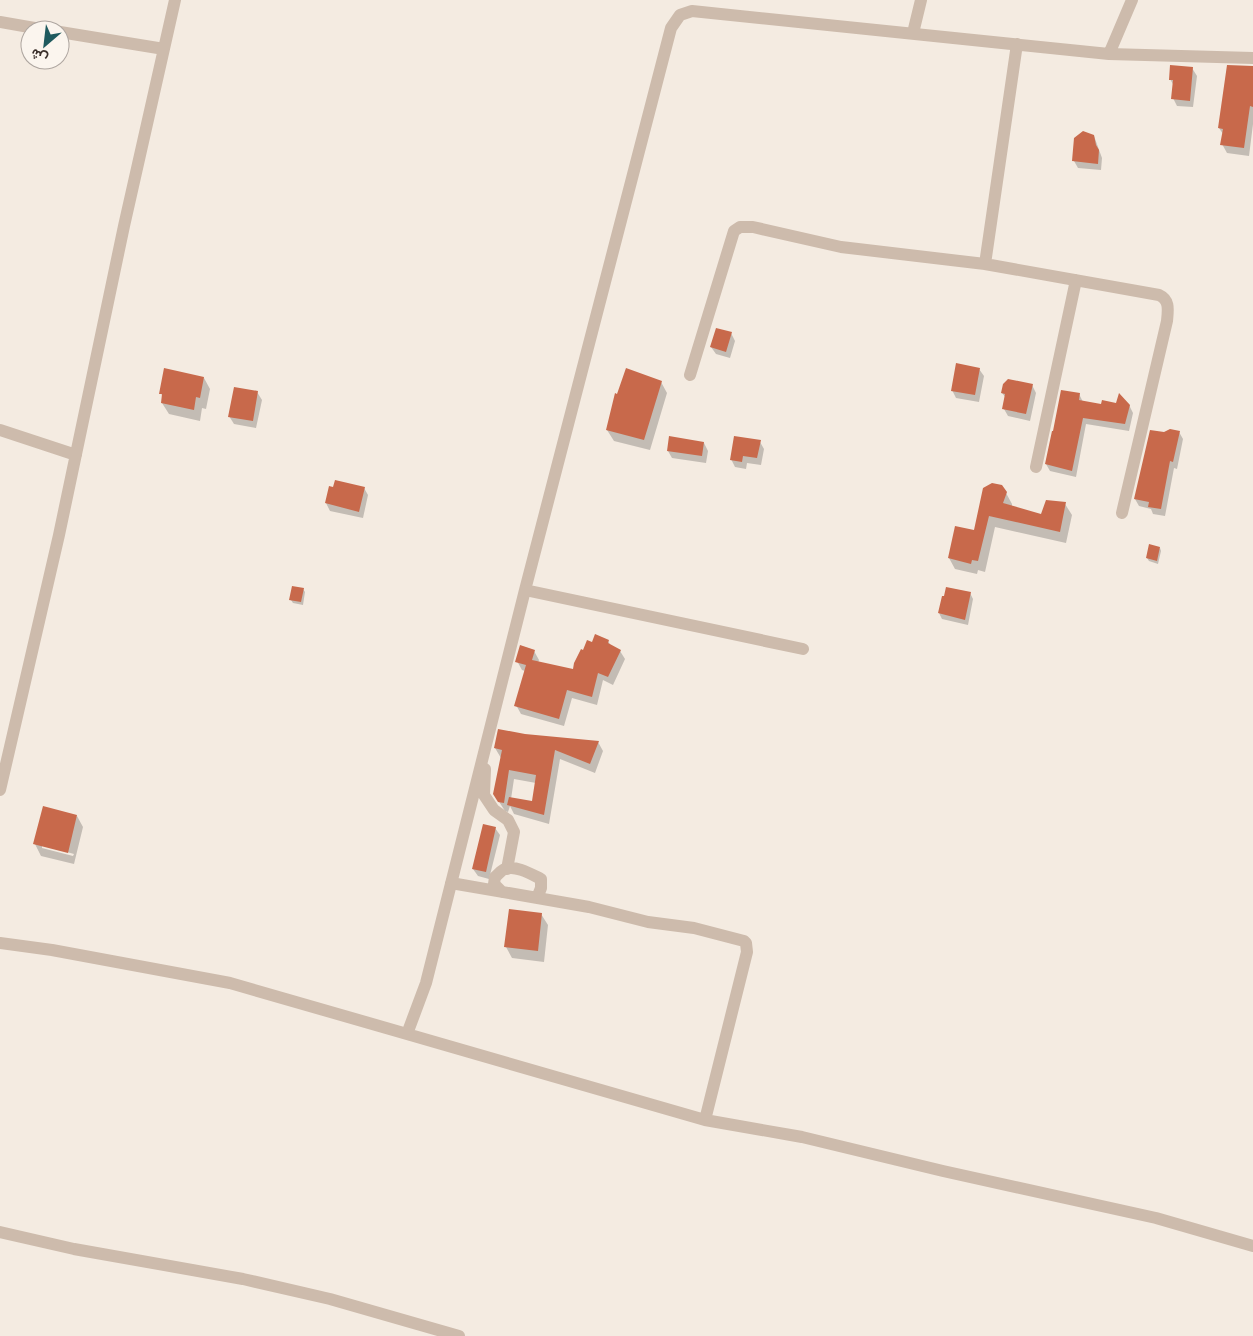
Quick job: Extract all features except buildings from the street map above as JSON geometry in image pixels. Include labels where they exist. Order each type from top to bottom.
[{"type":"street","points":[[0,790],[59,535],[124,226],[175,0]]},
{"type":"street","points":[[913,34],[921,0]]},
{"type":"street","points":[[1109,54],[1132,0]]},
{"type":"street","points":[[407,1034],[426,983],[525,590],[672,28],[680,15],[692,11],[1109,54],[1253,58]]},
{"type":"street","points":[[0,22],[20,25]]},
{"type":"street","points":[[70,34],[164,49]]},
{"type":"street","points":[[985,264],[1017,44]]},
{"type":"street","points":[[690,375],[734,231],[740,227],[752,227],[841,247],[985,264],[1159,295],[1168,302],[1167,320],[1122,513]]},
{"type":"street","points":[[1036,467],[1076,280]]},
{"type":"street","points":[[0,430],[76,455]]},
{"type":"street","points":[[525,590],[802,649]]},
{"type":"street","points":[[483,755],[484,795],[494,810],[508,820],[514,832],[507,869]]},
{"type":"street","points":[[502,892],[494,884],[495,877],[504,869],[513,868],[530,873],[540,879],[541,888],[537,898]]},
{"type":"street","points":[[451,883],[589,907],[648,922],[694,928],[746,943],[747,952],[705,1120]]},
{"type":"street","points":[[0,943],[52,950],[230,983],[705,1120],[802,1137],[943,1171],[1156,1218],[1253,1246]]},
{"type":"street","points":[[0,1232],[74,1249],[243,1279],[330,1299],[459,1336]]}]
